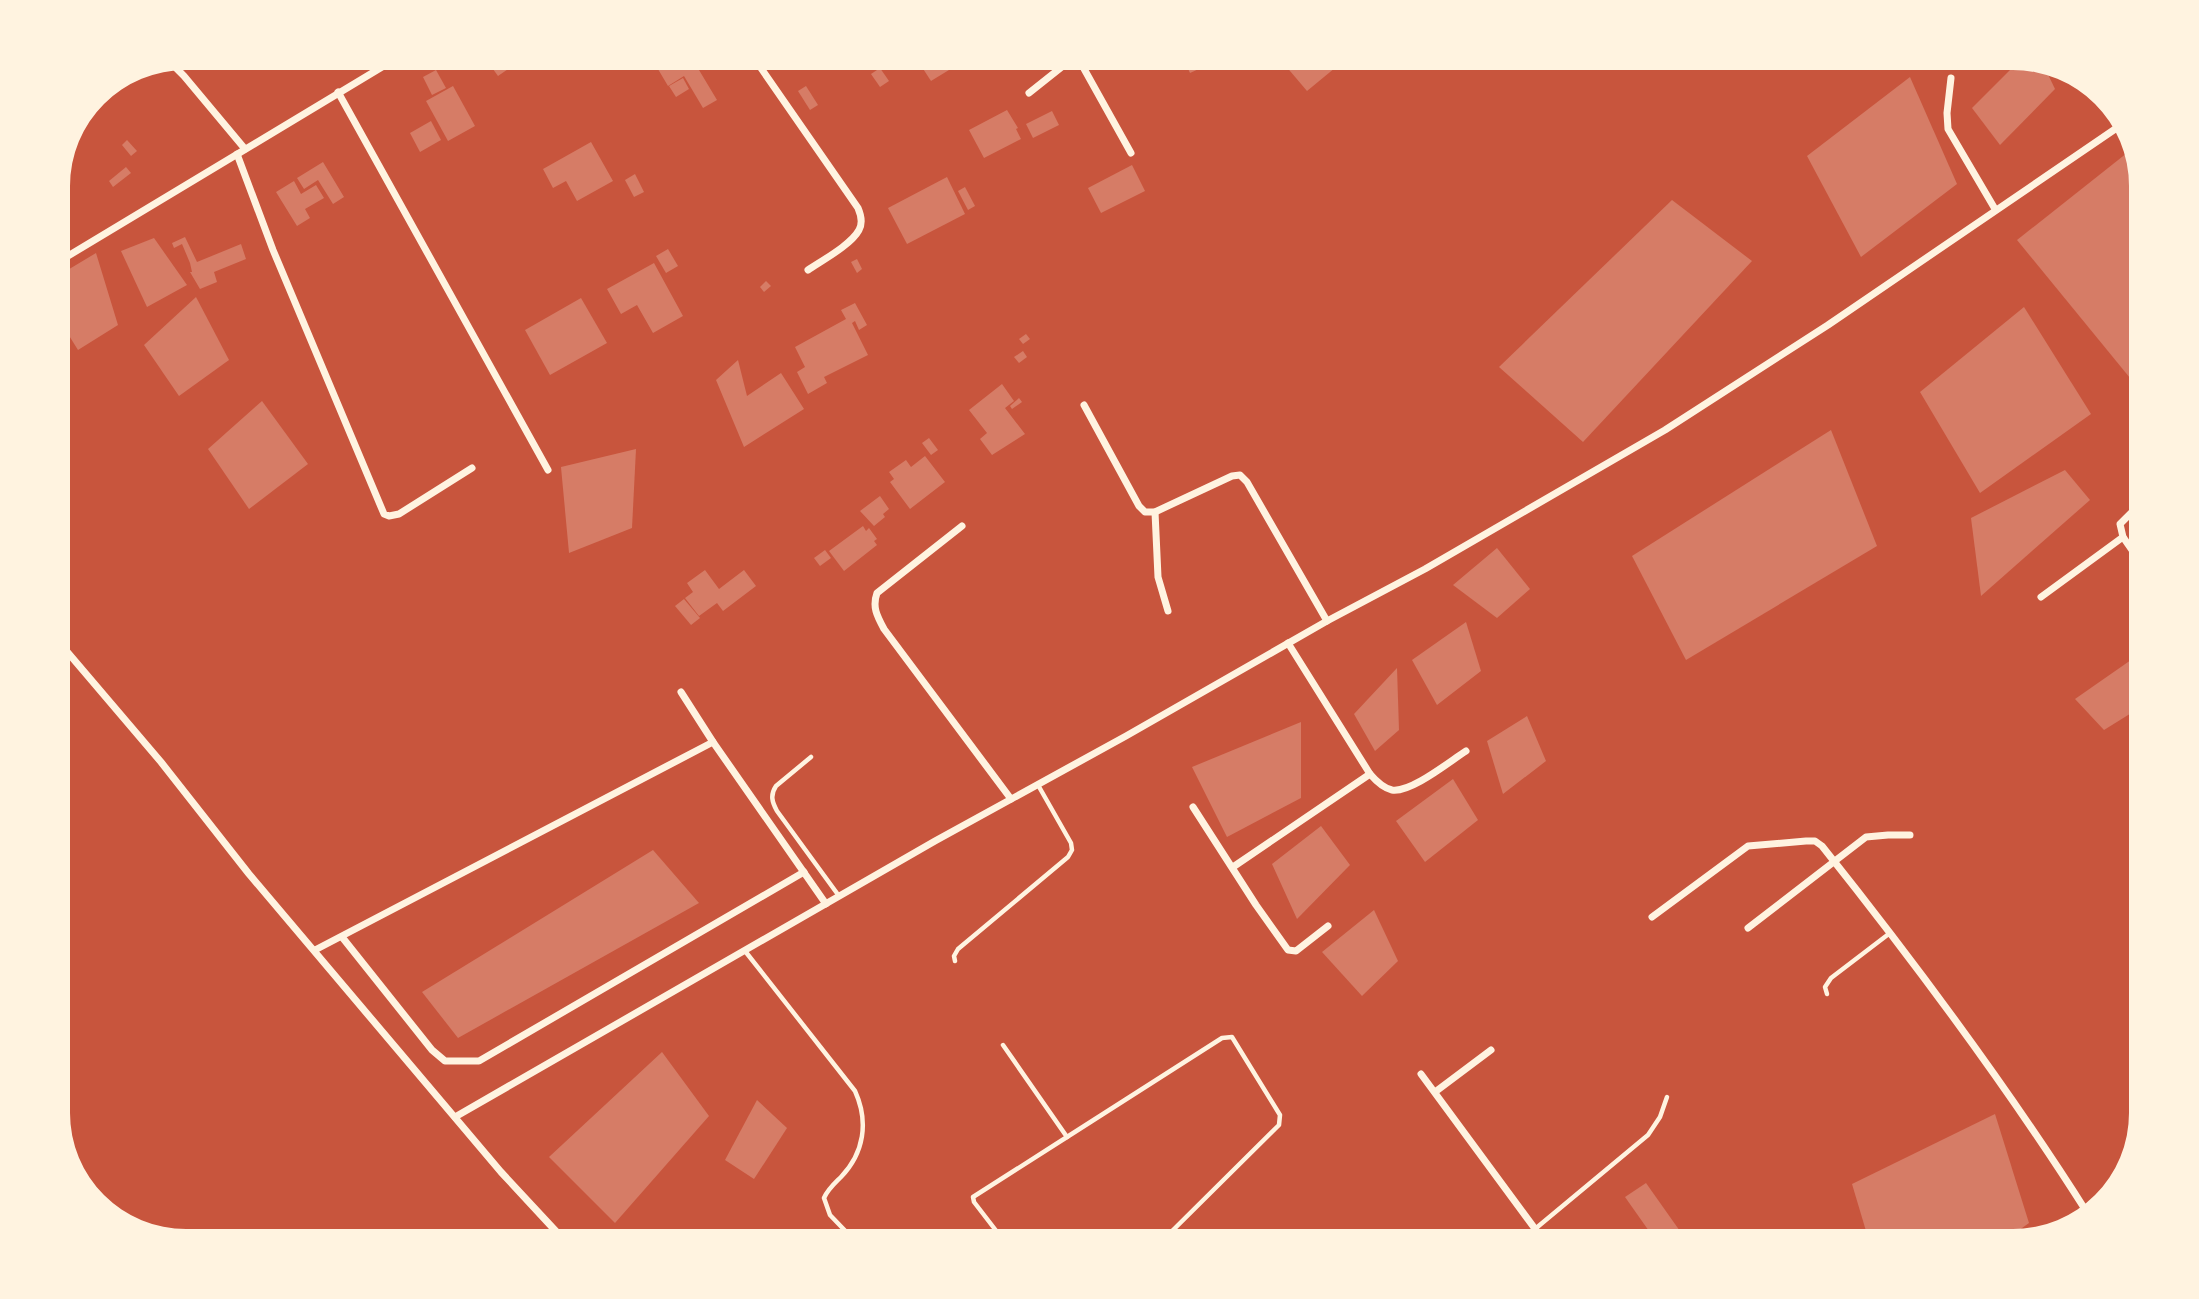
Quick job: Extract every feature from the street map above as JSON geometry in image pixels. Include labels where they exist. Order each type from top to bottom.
[{"type":"street","points":[[70,255],[376,70]]},
{"type":"street","points":[[762,70],[858,208],[861,217],[859,231],[807,270]]},
{"type":"street","points":[[1029,93],[1059,70]]},
{"type":"street","points":[[1082,70],[1131,153]]},
{"type":"street","points":[[179,71],[245,149]]},
{"type":"street","points":[[1951,78],[1948,129],[1995,209]]},
{"type":"street","points":[[338,92],[548,470]]},
{"type":"street","points":[[455,1117],[839,896],[1327,621],[1425,569],[1665,430],[1828,325],[2114,130]]},
{"type":"street","points":[[237,154],[273,250],[384,514],[399,514],[472,468]]},
{"type":"street","points":[[1084,405],[1139,506],[1145,512],[1155,512],[1232,476],[1240,475],[1247,482],[1327,621]]},
{"type":"street","points":[[1155,512],[1158,577],[1168,611]]},
{"type":"street","points":[[2129,514],[2122,520],[2120,530],[2129,546]]},
{"type":"street","points":[[962,526],[877,593],[874,602],[884,629],[1011,799]]},
{"type":"street","points":[[2041,597],[2123,537]]},
{"type":"street","points":[[1288,643],[1370,774],[1380,784],[1392,790],[1406,789],[1466,751]]},
{"type":"street","points":[[70,655],[161,762],[249,874],[501,1172],[554,1229]]},
{"type":"street","points":[[681,692],[826,904]]},
{"type":"street","points":[[314,950],[713,741]]},
{"type":"street","points":[[1233,867],[1370,774]]},
{"type":"street","points":[[1193,807],[1268,923],[1290,951],[1297,951],[1328,926]]},
{"type":"street","points":[[1748,928],[1866,837],[1910,835]]},
{"type":"street","points":[[1652,917],[1748,846],[1815,842],[1822,846],[1912,963],[2083,1206]]},
{"type":"street","points":[[342,937],[432,1050],[445,1061],[479,1061],[804,872]]},
{"type":"street","points":[[1435,1092],[1491,1051]]},
{"type":"street","points":[[1421,1074],[1535,1229]]},
{"type":"lane","points":[[811,757],[776,786],[772,800],[777,811],[839,896]]},
{"type":"lane","points":[[955,961],[954,956],[958,949],[1068,857],[1072,850],[1071,843],[1037,784]]},
{"type":"lane","points":[[1827,994],[1825,987],[1831,978],[1889,933]]},
{"type":"lane","points":[[744,950],[855,1091],[861,1104],[864,1122],[860,1148],[854,1162],[828,1189],[824,1198],[830,1215],[843,1229]]},
{"type":"lane","points":[[995,1229],[973,1197],[1223,1038],[1232,1037],[1280,1115],[1281,1121],[1268,1139],[1174,1229]]},
{"type":"lane","points":[[1003,1045],[1067,1136]]},
{"type":"lane","points":[[1535,1229],[1648,1135],[1660,1117],[1667,1097]]},
{"type":"building","points":[[436,70],[446,88],[432,95],[423,77]]},
{"type":"building","points":[[494,70],[507,70],[498,76]]},
{"type":"building","points":[[659,70],[699,70],[717,100],[703,108],[684,76],[668,86]]},
{"type":"building","points":[[881,70],[889,81],[880,87],[871,74]]},
{"type":"building","points":[[924,70],[949,70],[931,81]]},
{"type":"building","points":[[1289,70],[1332,70],[1307,91]]},
{"type":"building","points":[[2010,70],[2049,76],[2055,89],[2000,145],[1972,108]]},
{"type":"building","points":[[1910,77],[1957,184],[1861,257],[1807,156]]},
{"type":"building","points":[[683,78],[689,89],[676,97],[669,86]]},
{"type":"building","points":[[453,86],[475,126],[448,141],[426,101]]},
{"type":"building","points":[[806,86],[818,105],[810,110],[798,91]]},
{"type":"building","points":[[1007,110],[1021,139],[984,158],[969,130]]},
{"type":"building","points":[[1052,111],[1059,125],[1033,138],[1026,124]]},
{"type":"building","points":[[431,121],[441,140],[420,152],[410,133]]},
{"type":"building","points":[[127,140],[137,151],[131,156],[122,145]]},
{"type":"building","points":[[591,142],[613,181],[577,201],[566,181],[553,188],[543,169]]},
{"type":"building","points":[[2125,155],[2129,178],[2129,377],[2017,240]]},
{"type":"building","points":[[323,162],[344,197],[333,204],[318,180],[304,189],[297,178]]},
{"type":"building","points":[[1132,165],[1145,191],[1101,213],[1088,188]]},
{"type":"building","points":[[126,167],[131,173],[113,187],[109,181]]},
{"type":"building","points":[[635,174],[644,192],[634,197],[625,180]]},
{"type":"building","points":[[947,177],[965,214],[907,244],[888,208]]},
{"type":"building","points":[[294,181],[301,194],[316,185],[324,198],[305,209],[310,218],[297,226],[276,192]]},
{"type":"building","points":[[965,187],[975,206],[968,210],[958,191]]},
{"type":"building","points":[[1672,200],[1752,261],[1583,442],[1499,367]]},
{"type":"building","points":[[185,237],[197,262],[241,244],[246,259],[214,272],[217,282],[200,289],[190,272],[190,263],[182,244],[174,248],[172,243]]},
{"type":"building","points":[[154,238],[187,285],[147,307],[121,251]]},
{"type":"building","points":[[668,249],[678,266],[666,273],[656,256]]},
{"type":"building","points":[[96,253],[118,325],[78,350],[70,337],[70,269]]},
{"type":"building","points":[[857,259],[862,269],[857,273],[851,262]]},
{"type":"building","points":[[654,263],[683,316],[653,333],[637,305],[621,314],[607,289]]},
{"type":"building","points":[[766,281],[771,286],[764,292],[760,287]]},
{"type":"building","points":[[196,297],[229,360],[179,396],[144,345]]},
{"type":"building","points":[[581,298],[607,343],[550,375],[525,330]]},
{"type":"building","points":[[855,303],[867,325],[859,330],[855,321],[852,323],[868,355],[824,377],[827,383],[808,394],[797,372],[805,367],[795,347],[846,319],[841,310]]},
{"type":"building","points":[[2024,307],[2091,414],[1980,493],[1920,392]]},
{"type":"building","points":[[1026,334],[1030,339],[1023,344],[1019,339]]},
{"type":"building","points":[[1023,351],[1027,357],[1019,363],[1014,357]]},
{"type":"building","points":[[738,360],[747,396],[781,373],[804,409],[744,447],[716,380]]},
{"type":"building","points":[[1002,384],[1014,401],[1005,408],[1025,434],[992,455],[980,439],[987,433],[969,410]]},
{"type":"building","points":[[1019,398],[1022,402],[1012,409],[1010,406]]},
{"type":"building","points":[[262,401],[308,464],[249,509],[208,449]]},
{"type":"building","points":[[1831,430],[1877,546],[1686,660],[1632,556]]},
{"type":"building","points":[[929,438],[938,450],[931,455],[922,443]]},
{"type":"building","points":[[636,449],[632,528],[569,553],[561,467]]},
{"type":"building","points":[[925,456],[945,482],[910,509],[890,482],[894,479],[889,472],[906,460],[911,467]]},
{"type":"building","points":[[2065,470],[2090,500],[1981,596],[1971,518]]},
{"type":"building","points":[[880,496],[889,509],[883,514],[885,517],[874,526],[860,511]]},
{"type":"building","points":[[863,526],[866,531],[869,528],[877,539],[874,541],[877,545],[844,571],[829,551]]},
{"type":"building","points":[[1497,548],[1530,589],[1497,618],[1453,585]]},
{"type":"building","points":[[825,550],[831,558],[820,566],[814,558]]},
{"type":"building","points":[[705,570],[719,589],[744,570],[756,586],[723,611],[717,603],[699,616],[685,598],[693,592],[687,583]]},
{"type":"building","points":[[684,599],[700,618],[691,625],[675,606]]},
{"type":"building","points":[[1466,622],[1481,671],[1437,705],[1412,660]]},
{"type":"building","points":[[2129,661],[2129,714],[2104,730],[2075,699]]},
{"type":"building","points":[[1397,668],[1399,730],[1375,751],[1354,714]]},
{"type":"building","points":[[1527,716],[1546,761],[1503,794],[1487,741]]},
{"type":"building","points":[[1301,722],[1301,798],[1227,837],[1192,767]]},
{"type":"building","points":[[1453,779],[1478,820],[1425,862],[1396,821]]},
{"type":"building","points":[[1321,826],[1350,865],[1297,919],[1272,864]]},
{"type":"building","points":[[653,850],[699,903],[458,1038],[422,992]]},
{"type":"building","points":[[1374,910],[1398,961],[1362,996],[1322,952]]},
{"type":"building","points":[[662,1052],[709,1116],[615,1223],[549,1157]]},
{"type":"building","points":[[757,1100],[787,1128],[754,1179],[725,1160]]},
{"type":"building","points":[[1995,1114],[2029,1223],[2021,1228],[2013,1229],[1865,1229],[1852,1184]]},
{"type":"building","points":[[1646,1183],[1679,1229],[1648,1229],[1625,1197]]}]
